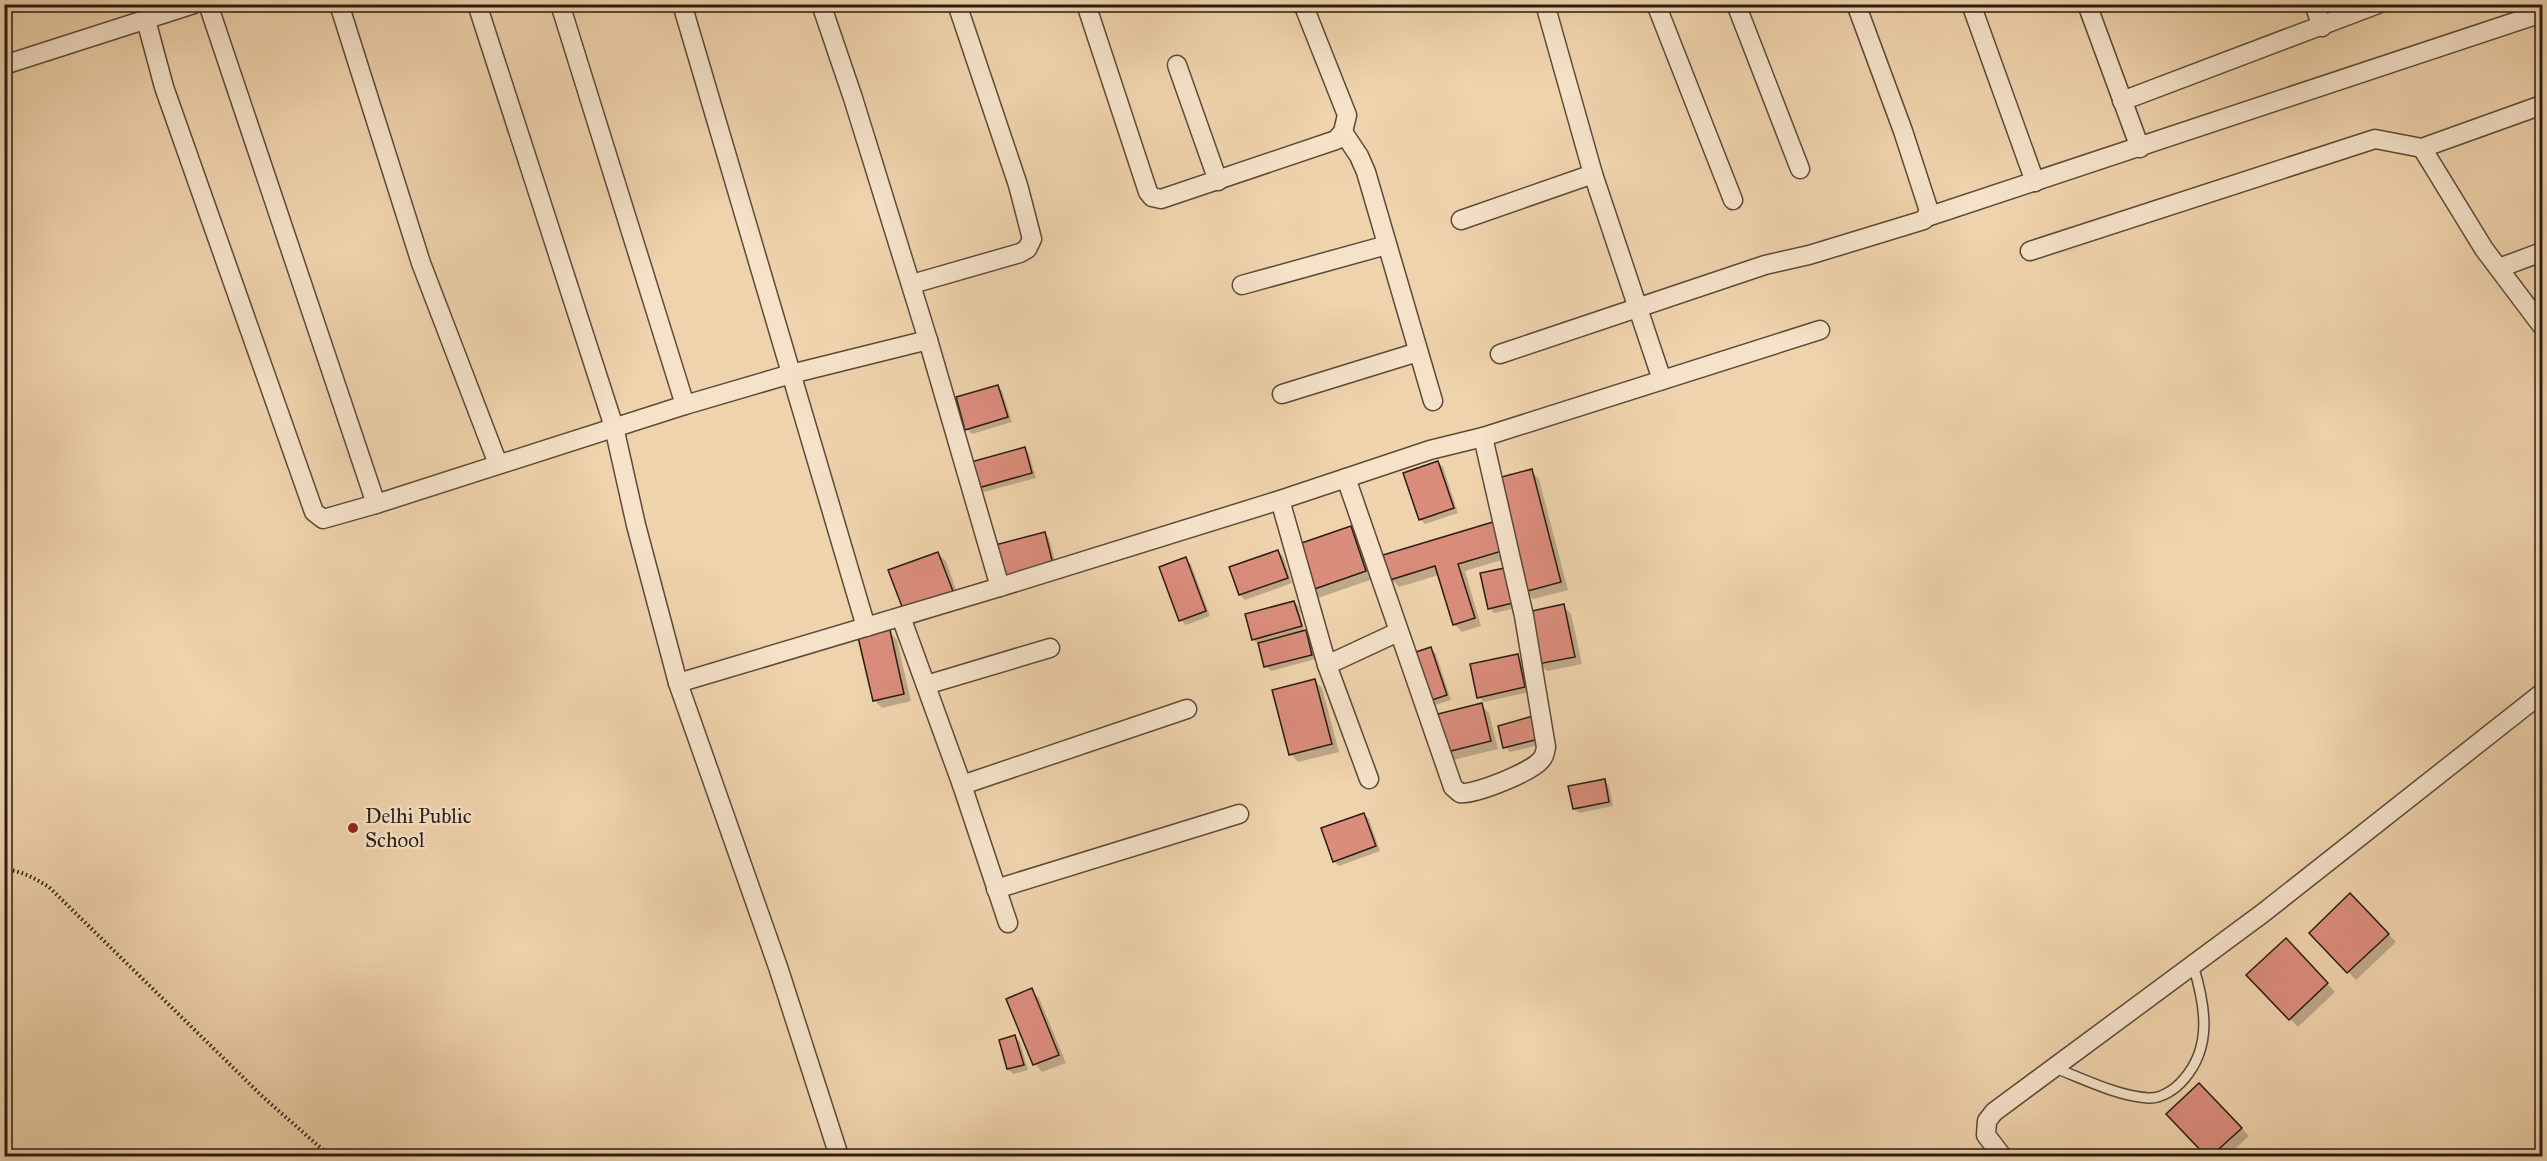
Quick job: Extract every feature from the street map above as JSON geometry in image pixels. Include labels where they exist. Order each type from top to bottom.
[{"type":"street","points":[[208,4],[376,504]]},
{"type":"street","points":[[339,4],[421,263],[498,464]]},
{"type":"street","points":[[477,4],[614,427],[636,525],[678,683],[778,967],[839,1156]]},
{"type":"street","points":[[560,4],[685,405]]},
{"type":"street","points":[[682,4],[866,627]]},
{"type":"street","points":[[821,4],[912,284],[1000,587]]},
{"type":"street","points":[[912,284],[1020,253],[1027,249],[1032,239],[1018,184],[957,4]]},
{"type":"street","points":[[1086,4],[1115,97],[1150,196],[1155,198],[1166,198],[1336,140],[1343,132],[1347,115],[1303,4]]},
{"type":"street","points":[[1545,4],[1593,174],[1662,380]]},
{"type":"street","points":[[1656,4],[1733,200]]},
{"type":"street","points":[[1736,4],[1800,169]]},
{"type":"street","points":[[1856,4],[1903,130],[1929,211],[1927,217]]},
{"type":"street","points":[[1971,4],[2035,182]]},
{"type":"street","points":[[2087,4],[2140,148]]},
{"type":"street","points":[[2314,4],[2322,27]]},
{"type":"street","points":[[2122,101],[2378,4]]},
{"type":"street","points":[[4,65],[193,5]]},
{"type":"street","points":[[1500,354],[1772,263],[1901,229],[1927,217],[2542,13]]},
{"type":"street","points":[[146,20],[164,87],[314,512],[320,518],[327,519],[376,504],[685,405],[791,374],[928,340]]},
{"type":"street","points":[[1178,65],[1218,181]]},
{"type":"street","points":[[2030,251],[2375,139],[2422,148],[2542,105]]},
{"type":"street","points":[[1343,132],[1366,172],[1433,401]]},
{"type":"street","points":[[2422,148],[2452,199],[2542,326]]},
{"type":"street","points":[[1461,220],[1593,174]]},
{"type":"street","points":[[1242,285],[1387,244]]},
{"type":"street","points":[[2499,268],[2542,252]]},
{"type":"street","points":[[678,683],[1000,587],[1280,500],[1430,450],[1483,437],[1820,330]]},
{"type":"street","points":[[1282,394],[1418,352]]},
{"type":"street","points":[[1346,478],[1453,787],[1460,793],[1475,792],[1540,761],[1546,747],[1524,616],[1483,437]]},
{"type":"street","points":[[1280,500],[1327,664],[1369,779]]},
{"type":"street","points":[[901,617],[962,785],[1008,923]]},
{"type":"street","points":[[1327,664],[1398,632]]},
{"type":"street","points":[[926,685],[1050,648]]},
{"type":"street","points":[[2002,1156],[1986,1135],[1987,1120],[1994,1112],[2264,913],[2542,693]]},
{"type":"street","points":[[962,785],[1187,709]]},
{"type":"street","points":[[996,889],[1239,814]]},
{"type":"lane","points":[[2055,1068],[2105,1087],[2150,1098],[2167,1093],[2179,1086],[2192,1070],[2203,1046],[2202,994],[2193,965]]},
{"type":"path","points":[[4,869],[17,870],[49,887],[264,1098],[330,1156]]},
{"type":"building","points":[[998,385],[1008,417],[965,430],[956,397]]},
{"type":"building","points":[[1025,447],[1032,473],[978,488],[971,462]]},
{"type":"building","points":[[1438,461],[1454,508],[1419,520],[1403,473]]},
{"type":"building","points":[[1532,469],[1561,582],[1524,592],[1494,479]]},
{"type":"building","points":[[1493,522],[1502,551],[1458,564],[1475,618],[1453,625],[1435,566],[1390,580],[1383,555]]},
{"type":"building","points":[[1351,526],[1366,571],[1306,592],[1290,547]]},
{"type":"building","points":[[1045,532],[1054,568],[1005,581],[995,545]]},
{"type":"building","points":[[1278,550],[1288,578],[1239,595],[1229,567]]},
{"type":"building","points":[[938,552],[956,599],[906,617],[888,570]]},
{"type":"building","points":[[1186,557],[1206,611],[1179,621],[1159,567]]},
{"type":"building","points":[[1505,568],[1513,603],[1488,609],[1480,573]]},
{"type":"building","points":[[1294,601],[1302,626],[1252,640],[1245,614]]},
{"type":"building","points":[[1564,604],[1575,657],[1538,664],[1527,612]]},
{"type":"building","points":[[890,630],[904,694],[873,701],[858,637]]},
{"type":"building","points":[[1306,630],[1312,655],[1264,667],[1258,643]]},
{"type":"building","points":[[1431,647],[1447,695],[1426,702],[1410,654]]},
{"type":"building","points":[[1518,654],[1525,687],[1477,698],[1470,664]]},
{"type":"building","points":[[1315,679],[1332,744],[1289,755],[1272,690]]},
{"type":"building","points":[[1482,703],[1491,741],[1439,754],[1430,716]]},
{"type":"building","points":[[1533,716],[1539,739],[1503,748],[1498,726]]},
{"type":"building","points":[[1605,779],[1609,802],[1573,809],[1568,786]]},
{"type":"building","points":[[1364,813],[1376,846],[1333,862],[1321,828]]},
{"type":"building","points":[[2350,893],[2389,934],[2347,973],[2309,933]]},
{"type":"building","points":[[2286,938],[2328,983],[2289,1020],[2246,975]]},
{"type":"building","points":[[1032,988],[1059,1055],[1033,1065],[1006,999]]},
{"type":"building","points":[[1015,1035],[1024,1065],[1007,1069],[999,1040]]},
{"type":"building","points":[[2199,1083],[2242,1128],[2211,1156],[2206,1156],[2166,1114]]},
{"type":"place","name":"Delhi Public School","points":[[353,828]]}]
